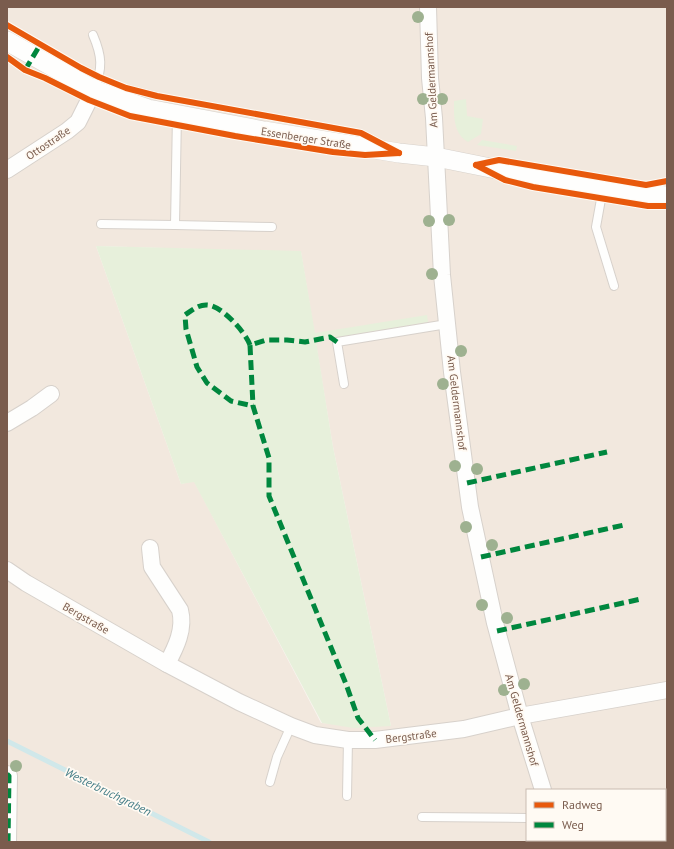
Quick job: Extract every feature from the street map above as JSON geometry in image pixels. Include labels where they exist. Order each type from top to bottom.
[{"type":"street","name":"Am Geldermannshof","points":[[428,7],[430,78],[442,275],[452,372],[470,508],[495,623],[520,716],[543,789]]},
{"type":"street","name":"Essenberger Straße","points":[[7,41],[94,90],[148,109],[264,131],[399,153],[436,157],[560,182],[667,196]]},
{"type":"street","name":"Ottostraße","points":[[7,170],[67,131],[78,122],[94,90]]},
{"type":"street","points":[[7,423],[32,408],[51,394]]},
{"type":"street","points":[[150,548],[152,567],[180,610],[182,618],[182,627],[174,650],[167,664]]},
{"type":"street","name":"Bergstraße","points":[[7,570],[26,583],[167,664],[239,702],[291,726],[315,735],[348,740],[375,740],[464,729],[520,716],[667,690]]},
{"type":"street","points":[[7,774],[9,776],[8,842]]},
{"type":"lane","points":[[93,35],[100,51],[99,77],[94,90]]},
{"type":"lane","points":[[175,225],[178,115]]},
{"type":"lane","points":[[603,188],[596,227],[614,286]]},
{"type":"lane","points":[[101,224],[272,227]]},
{"type":"lane","points":[[344,384],[337,342],[447,324]]},
{"type":"lane","points":[[270,782],[277,757],[291,726]]},
{"type":"lane","points":[[347,796],[348,740]]},
{"type":"lane","points":[[422,817],[526,818]]},
{"type":"shaded area","points":[[7,7],[667,7],[667,842],[7,842]],"holes":[[[96,246],[301,252],[333,447],[391,726],[321,723],[194,481],[181,484]]]},
{"type":"green space","points":[[466,99],[467,116],[483,119],[481,134],[468,142],[459,134],[455,124],[454,112],[454,101]]},
{"type":"green space","points":[[482,140],[517,146],[516,151],[477,145]]},
{"type":"green space","points":[[96,246],[301,251],[315,333],[427,315],[428,322],[316,341],[333,447],[391,726],[354,728],[322,723],[194,482],[181,484]]},
{"type":"waterway","name":"Westerbruchgraben","points":[[7,741],[209,842]]},
{"type":"marked path","points":[[25,70],[40,45]]},
{"type":"marked path","points":[[250,345],[239,327],[220,310],[214,307],[202,305],[185,315],[186,329],[197,367],[207,383],[231,401],[253,406]]},
{"type":"marked path","points":[[337,342],[330,337],[305,342],[266,340],[250,345],[253,406],[269,458],[269,496],[346,684],[358,718],[375,740]]},
{"type":"marked path","points":[[467,483],[607,452]]},
{"type":"marked path","points":[[481,557],[624,525]]},
{"type":"marked path","points":[[497,631],[641,599]]},
{"type":"marked path","points":[[7,774],[9,776],[8,842]]},
{"type":"cycle path","points":[[7,25],[81,68],[126,88],[157,96],[361,133],[399,153]]},
{"type":"cycle path","points":[[7,57],[25,70],[45,78],[89,100],[130,116],[235,136],[333,152],[365,155],[399,153]]},
{"type":"cycle path","points":[[476,165],[499,160],[646,185],[667,181]]},
{"type":"cycle path","points":[[476,165],[505,180],[533,187],[648,206],[667,206]]}]
